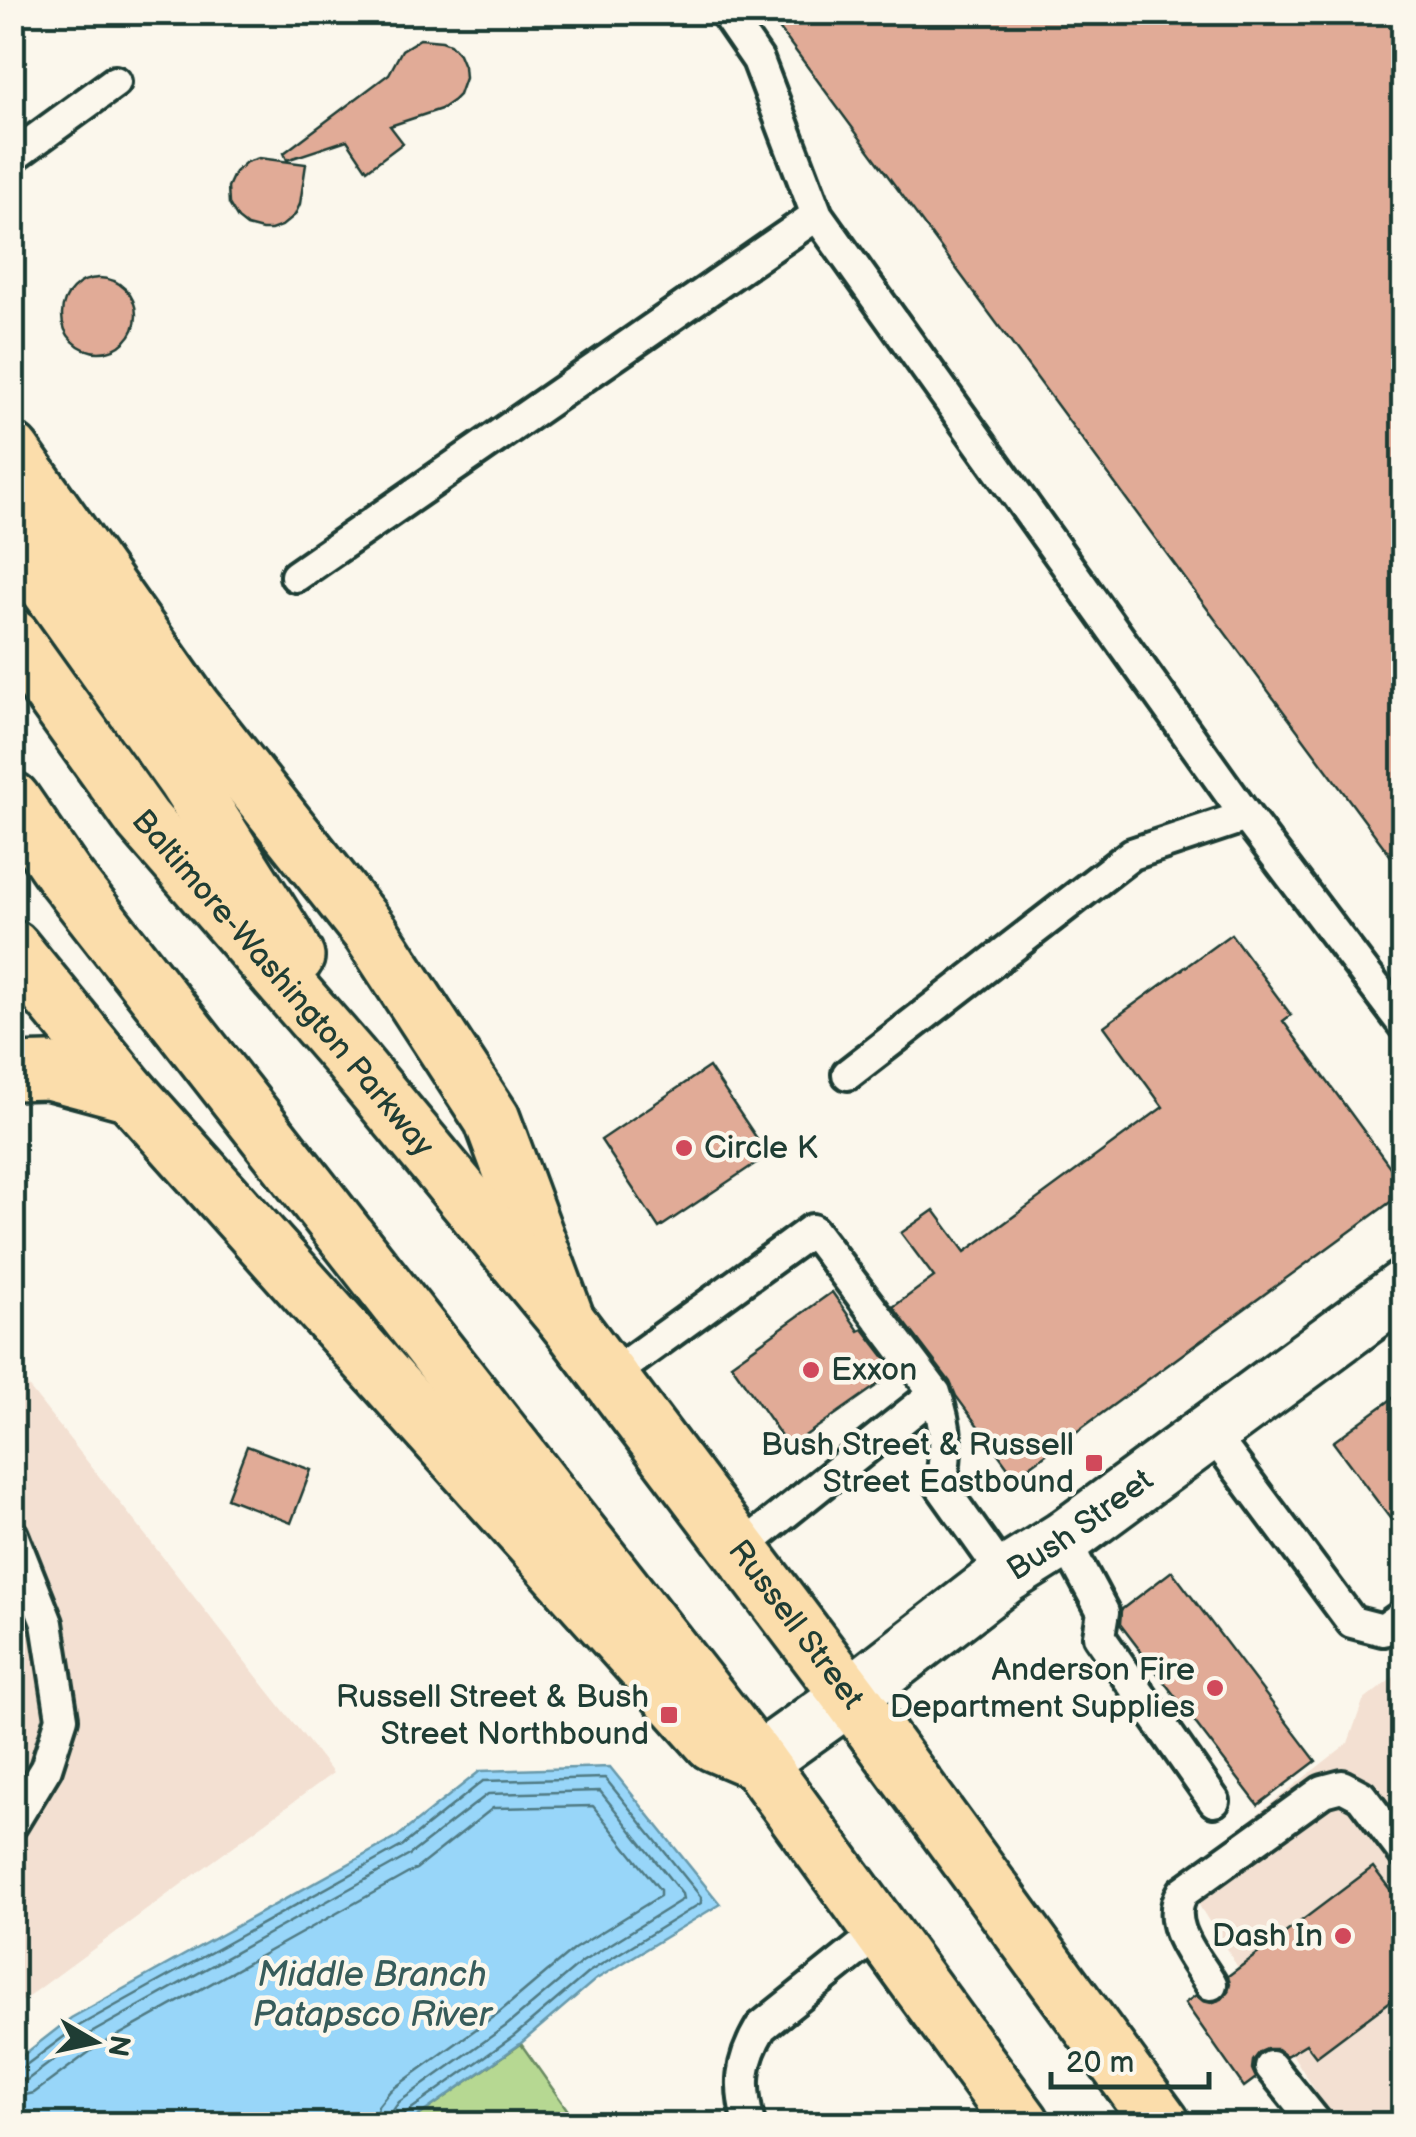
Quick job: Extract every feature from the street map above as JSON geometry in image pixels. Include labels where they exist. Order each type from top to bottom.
[{"type":"main road","points":[[12,452],[192,707],[371,933],[492,1119],[566,1321]]},
{"type":"main road","points":[[12,536],[185,779],[284,935],[349,1057]]},
{"type":"main road","name":"Baltimore-Washington Parkway","points":[[12,637],[142,820],[349,1057],[566,1321]]},
{"type":"main road","points":[[12,800],[77,892],[758,1762],[1022,2124]]},
{"type":"main road","points":[[12,948],[130,1092],[713,1743],[758,1762]]},
{"type":"main road","points":[[12,1072],[48,1070],[130,1092]]},
{"type":"main road","name":"Russell Street","points":[[566,1321],[850,1696],[1162,2124]]},
{"type":"street","name":"Bush Street","points":[[758,1762],[1005,1576],[1064,1539],[1404,1288]]},
{"type":"lane","points":[[724,12],[758,60],[817,215],[1246,816],[1404,1025]]},
{"type":"lane","points":[[12,157],[116,82]]},
{"type":"lane","points":[[296,576],[817,215]]},
{"type":"lane","points":[[848,1074],[1132,854],[1246,816]]},
{"type":"lane","points":[[609,1377],[812,1230],[935,1393],[945,1423],[946,1455],[941,1486],[1005,1576]]},
{"type":"lane","points":[[739,1550],[935,1393]]},
{"type":"lane","points":[[1210,1431],[1352,1622],[1383,1630],[1404,1615]]},
{"type":"lane","points":[[12,1535],[47,1622],[62,1718],[46,1768],[12,1824]]},
{"type":"lane","points":[[1064,1539],[1103,1612],[1099,1636],[1214,1801]]},
{"type":"lane","points":[[1211,1984],[1176,1927],[1176,1902],[1183,1892],[1324,1791],[1342,1786],[1361,1796],[1404,1853]]},
{"type":"lane","points":[[750,2124],[740,2087],[748,2048],[760,2027],[882,1930]]},
{"type":"lane","points":[[1271,2067],[1316,2124]]},
{"type":"shaded area","points":[[12,1366],[333,1773],[13,2008],[12,2008]]},
{"type":"shaded area","points":[[1403,1670],[1403,2124],[1336,2124],[1180,1875],[1348,1743],[1363,1701]]},
{"type":"green space","points":[[521,2044],[569,2112],[552,2124],[407,2124]]},
{"type":"water","name":"Middle Branch Patapsco River","points":[[610,1767],[720,1904],[595,1980],[520,2044],[407,2124],[13,2124],[13,2063],[71,2018],[397,1837],[480,1771]]},
{"type":"building","points":[[767,12],[1404,12],[1404,874],[1206,607]]},
{"type":"building","points":[[420,39],[450,44],[459,54],[465,78],[454,100],[441,109],[390,126],[403,143],[367,170],[347,140],[287,160],[284,153],[389,74],[402,50]]},
{"type":"building","points":[[259,158],[306,164],[295,215],[271,230],[247,226],[229,204],[228,187],[235,172],[246,162]]},
{"type":"building","points":[[99,278],[125,289],[136,315],[125,341],[99,352],[73,341],[62,315],[73,289]]},
{"type":"building","points":[[1231,934],[1291,1015],[1283,1021],[1404,1186],[1404,1192],[1015,1477],[893,1307],[934,1277],[901,1233],[934,1210],[965,1252],[1163,1107],[1104,1026]]},
{"type":"building","name":"Circle K","points":[[709,1067],[768,1155],[659,1228],[601,1140]]},
{"type":"building","name":"Exxon","points":[[832,1292],[859,1331],[863,1329],[896,1372],[789,1447],[731,1364]]},
{"type":"building","points":[[1404,1390],[1404,1537],[1333,1442]]},
{"type":"building","points":[[247,1446],[311,1470],[291,1523],[227,1498]]},
{"type":"building","name":"Anderson Fire Department Supplies","points":[[1172,1571],[1316,1761],[1258,1805],[1120,1624],[1121,1610]]},
{"type":"building","name":"Dash In","points":[[1373,1867],[1404,1908],[1404,1991],[1316,2057],[1306,2044],[1286,2056],[1277,2049],[1260,2052],[1253,2061],[1256,2078],[1244,2087],[1185,2003],[1196,1995],[1211,2003],[1222,1999],[1228,1992],[1228,1976]]},
{"type":"place","name":"Circle K","points":[[684,1148]]},
{"type":"place","name":"Exxon","points":[[811,1370]]},
{"type":"place","name":"Bush Street & Russell Street Eastbound","points":[[1094,1463]]},
{"type":"place","name":"Anderson Fire Department Supplies","points":[[1215,1688]]},
{"type":"place","name":"Russell Street & Bush Street Northbound","points":[[669,1715]]},
{"type":"place","name":"Dash In","points":[[1343,1936]]}]
